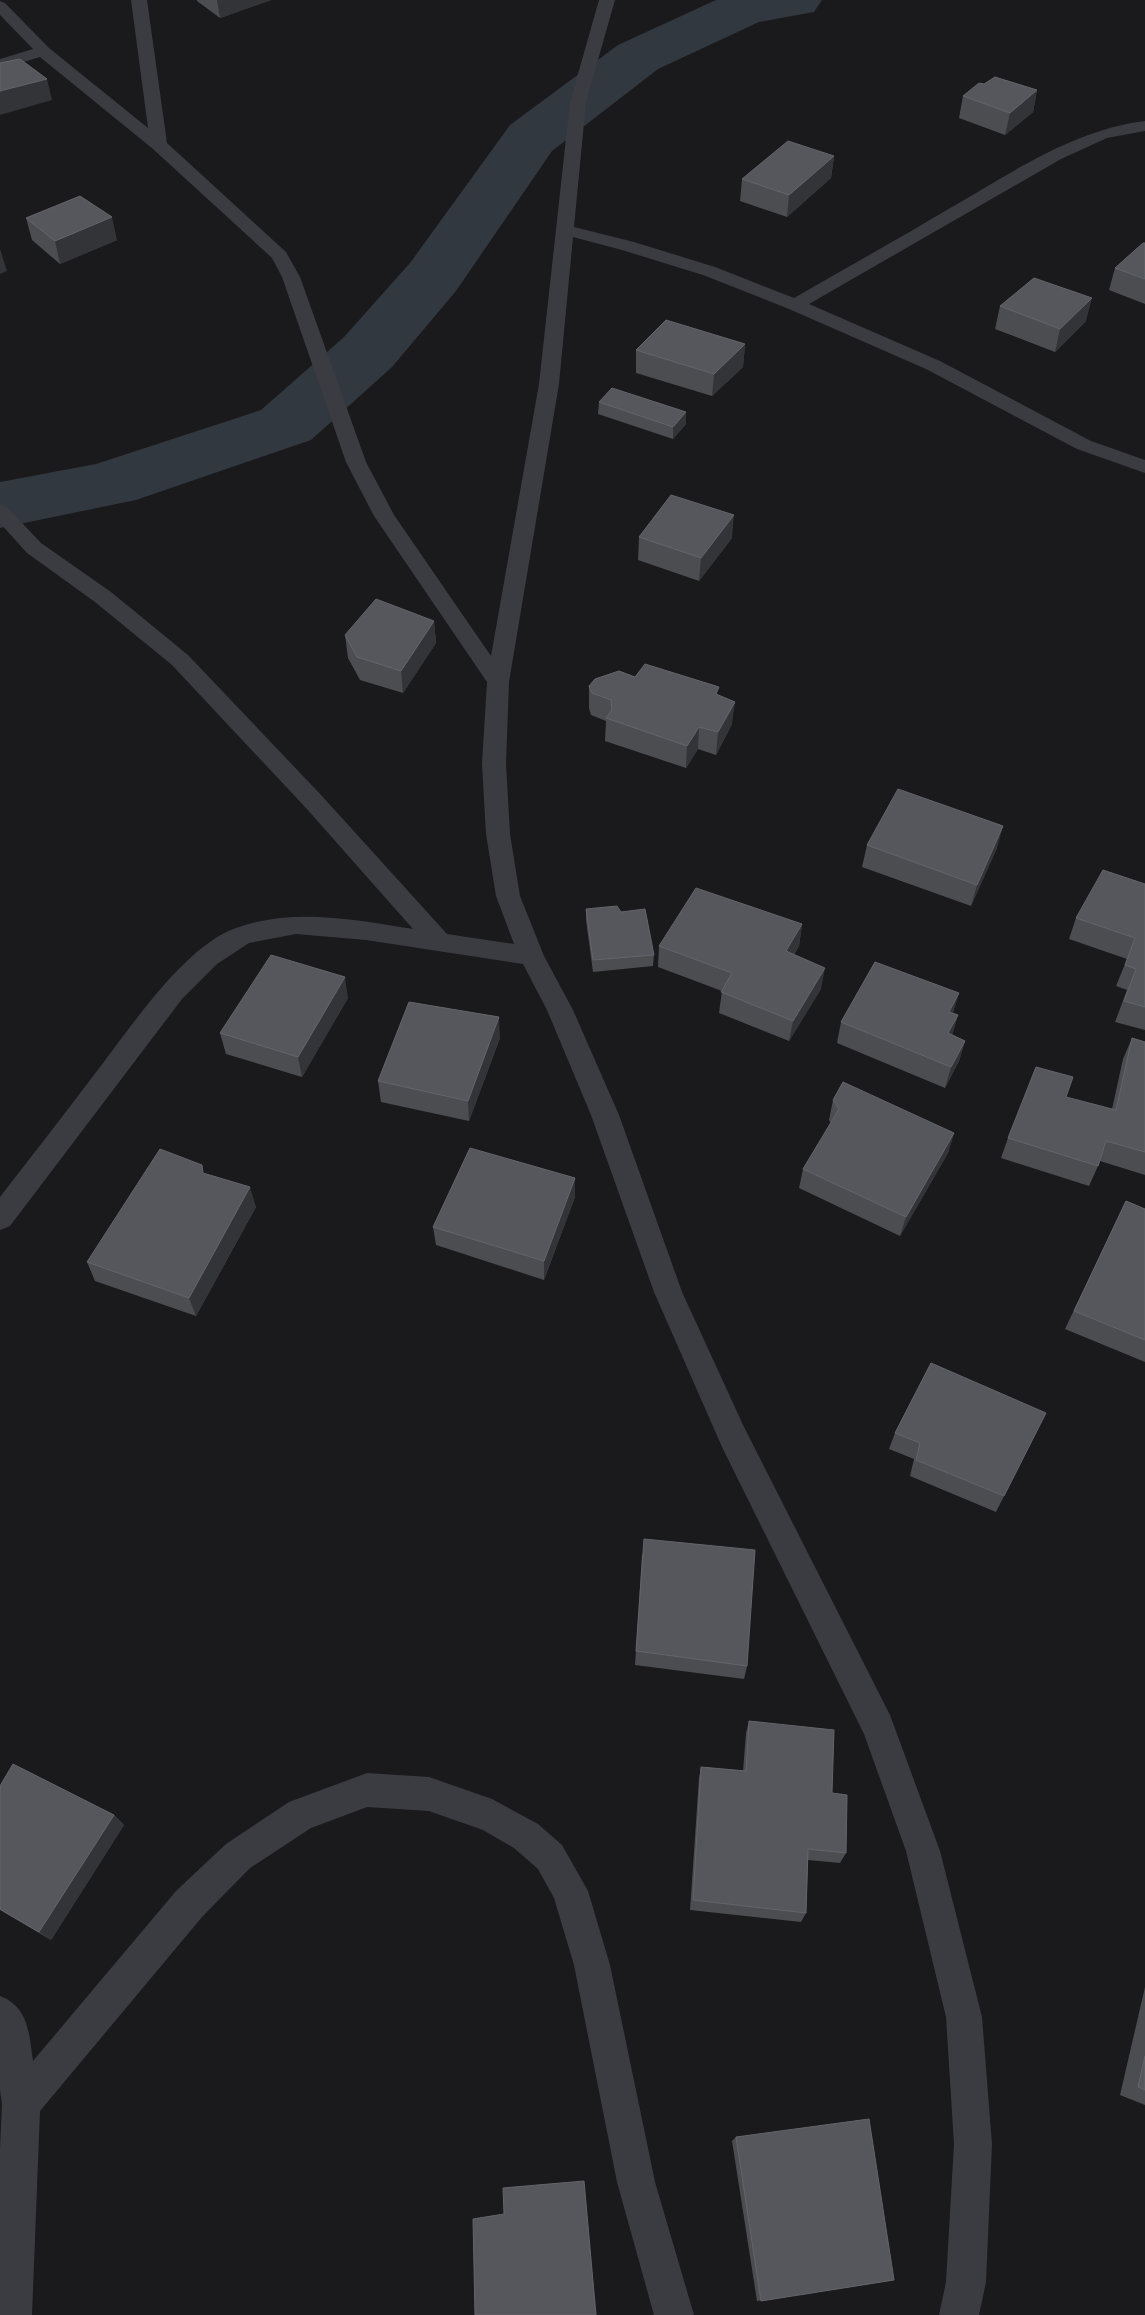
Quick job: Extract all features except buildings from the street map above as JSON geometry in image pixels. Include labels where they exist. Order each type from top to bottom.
[{"type":"street","points":[[139,0],[159,145]]},
{"type":"street","points":[[608,0],[578,102],[549,384],[498,682],[494,764],[498,834],[508,896],[531,956],[560,1010],[605,1116],[668,1292],[733,1437],[878,1727],[923,1851],[964,2017],[973,2144],[966,2282],[959,2315]]},
{"type":"street","points":[[0,6],[43,51],[159,145],[280,256],[291,277],[356,462],[384,516],[498,682]]},
{"type":"street","points":[[0,64],[43,51]]},
{"type":"street","points":[[795,304],[1041,164],[1102,134],[1116,129],[1145,126]]},
{"type":"street","points":[[564,230],[628,246],[709,271],[795,304],[933,365],[1084,445],[1145,467]]},
{"type":"street","points":[[0,511],[34,548],[102,598],[180,660],[314,802],[439,941]]},
{"type":"street","points":[[0,544],[34,548]]},
{"type":"street","points":[[0,1218],[173,992],[208,957],[243,935],[296,925],[366,931],[531,956]]},
{"type":"street","points":[[21,2104],[189,1904],[238,1856],[301,1814],[367,1790],[429,1794],[492,1816],[526,1836],[550,1857],[570,1891],[592,1965],[636,2182],[674,2315]]},
{"type":"street","points":[[0,2014],[10,2027],[21,2104],[12,2315]]},
{"type":"waterway","points":[[0,505],[110,484],[286,425],[368,352],[433,277],[531,138],[638,57],[746,7],[795,0]]}]
